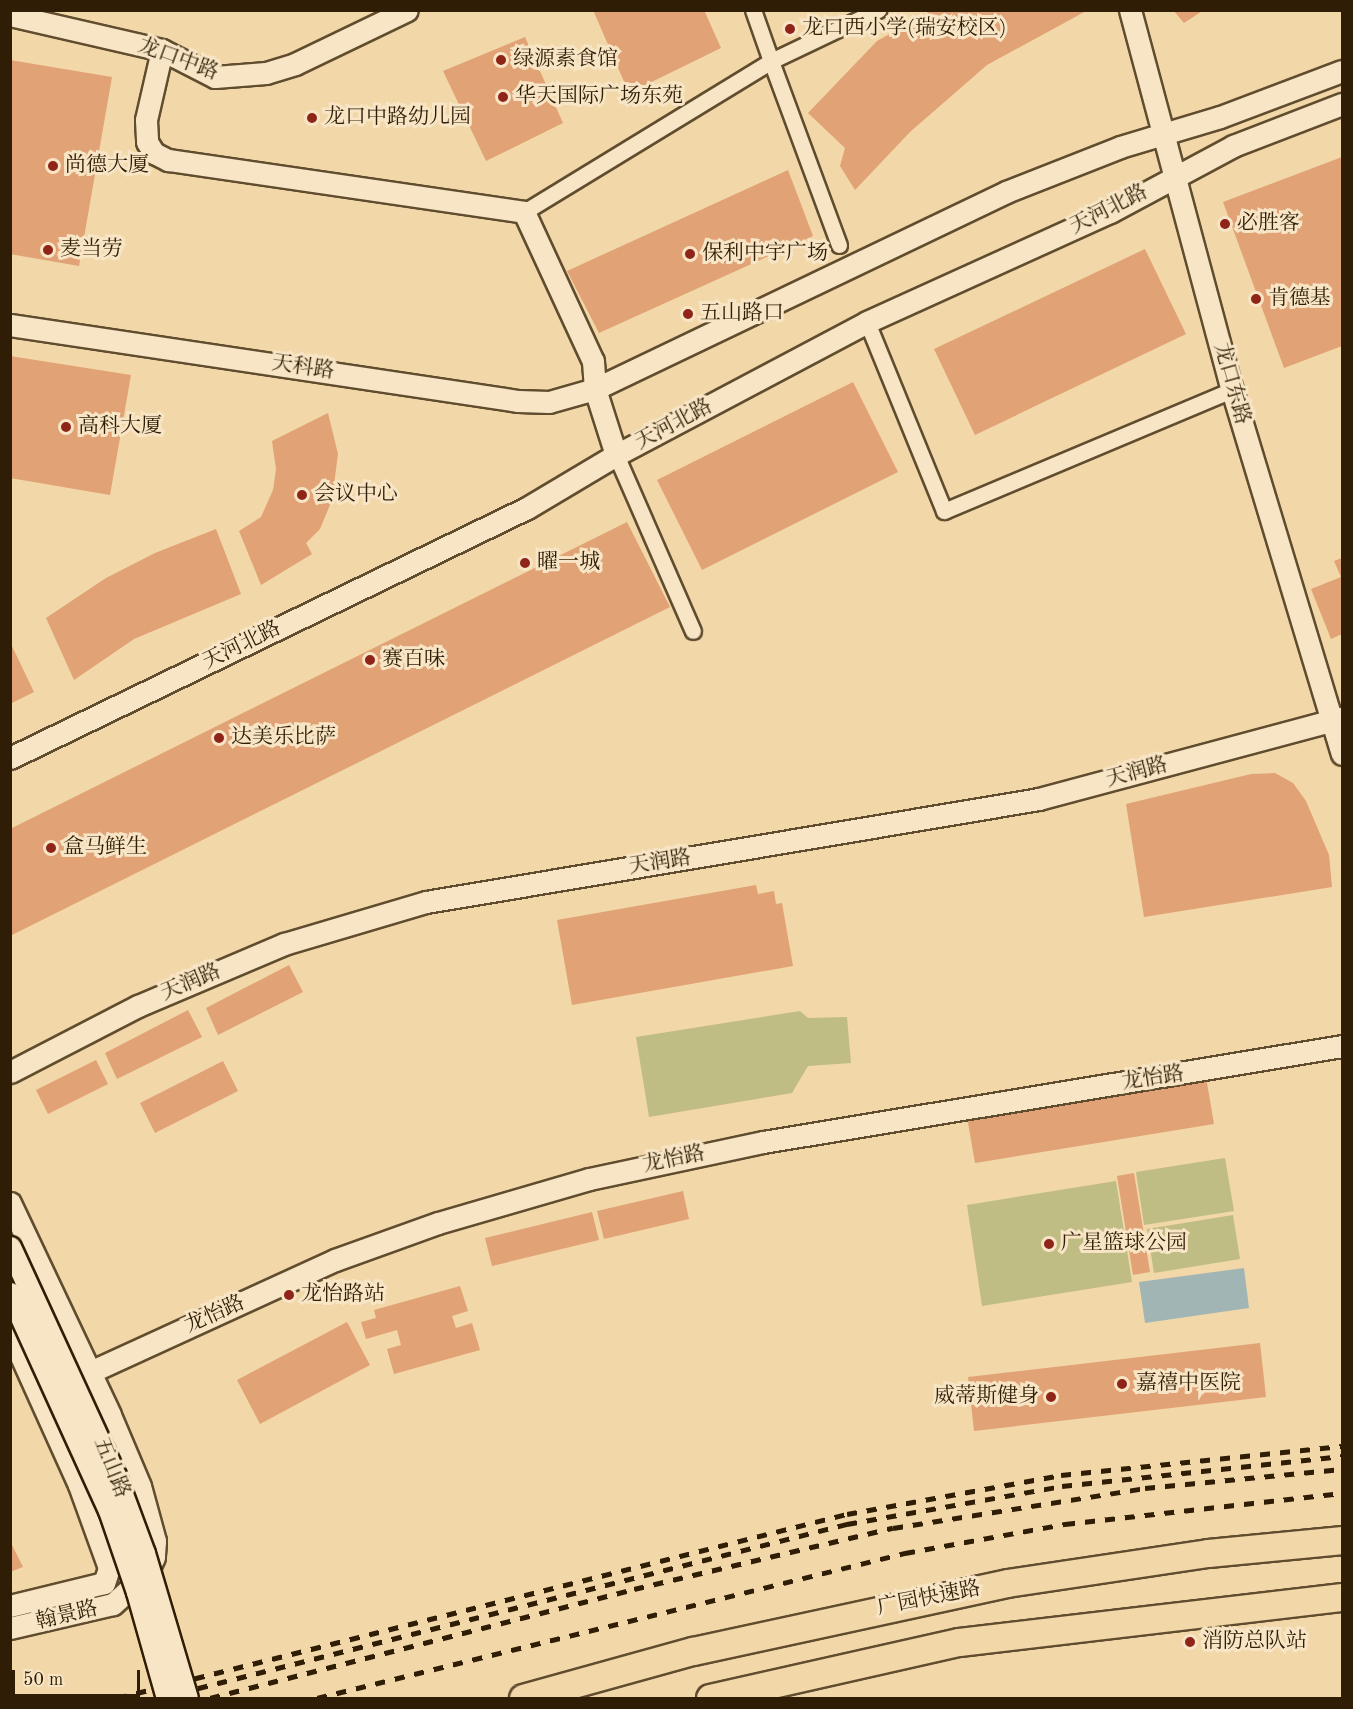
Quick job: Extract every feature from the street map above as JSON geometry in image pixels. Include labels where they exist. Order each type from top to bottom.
[{"type":"highway","name":"广园快速路","points":[[523,1698],[693,1651],[975,1589],[1198,1555],[1342,1540]]},
{"type":"highway","points":[[710,1698],[959,1642],[1342,1597]]},
{"type":"street","name":"龙口中路","points":[[10,15],[162,50],[215,77],[266,74],[295,64],[407,10]]},
{"type":"street","points":[[753,10],[839,245]]},
{"type":"street","points":[[162,50],[146,120],[147,141],[154,153],[168,160],[524,212],[771,61],[878,10]]},
{"type":"street","name":"龙口东路","points":[[1130,10],[1232,390],[1339,717],[1342,754]]},
{"type":"street","points":[[595,389],[1006,192],[1120,147],[1220,117],[1342,71]]},
{"type":"street","name":"天河北路","points":[[10,758],[517,513],[616,455],[867,322],[1110,212],[1233,146],[1342,104]]},
{"type":"street","points":[[524,212],[593,361],[595,389],[616,455],[693,631]]},
{"type":"street","points":[[867,322],[944,511],[1232,390]]},
{"type":"street","name":"天科路","points":[[10,325],[518,401],[549,402],[595,389]]},
{"type":"street","name":"天润路","points":[[10,1072],[138,1006],[284,944],[426,903],[1039,800],[1339,717]]},
{"type":"street","name":"龙怡路","points":[[40,1395],[387,1240],[589,1179],[763,1142],[1342,1046]]},
{"type":"street","points":[[10,1203],[90,1371]]},
{"type":"street","name":"五山路","points":[[10,1247],[114,1475],[144,1553],[187,1698]]},
{"type":"street","name":"五山路","points":[[10,1293],[109,1510],[137,1592],[167,1698]]},
{"type":"street","points":[[10,1332],[40,1395]]},
{"type":"street","name":"翰景路","points":[[10,1628],[113,1604],[147,1574],[154,1557],[155,1541],[148,1511],[90,1371]]},
{"type":"street","name":"翰景路","points":[[10,1606],[104,1583],[109,1568],[105,1553],[40,1395]]},
{"type":"shaded area","points":[[800,1011],[808,1018],[847,1017],[851,1063],[808,1066],[792,1093],[649,1117],[636,1037]]},
{"type":"shaded area","points":[[1225,1158],[1234,1211],[1144,1225],[1136,1172]]},
{"type":"shaded area","name":"广星篮球公园","points":[[1116,1181],[1132,1282],[982,1306],[967,1205]]},
{"type":"shaded area","points":[[1233,1215],[1240,1259],[1154,1273],[1147,1229]]},
{"type":"shaded area","points":[[1244,1268],[1249,1308],[1145,1323],[1139,1282]]},
{"type":"building","points":[[593,10],[704,10],[721,48],[629,93]]},
{"type":"building","points":[[932,10],[1088,10],[987,65],[910,132],[855,190],[840,166],[845,148],[808,113],[877,41]]},
{"type":"building","points":[[1173,10],[1204,10],[1184,23]]},
{"type":"building","name":"华天国际广场东苑","points":[[525,37],[563,123],[486,161],[443,71]]},
{"type":"building","name":"尚德大厦","points":[[10,60],[112,77],[79,266],[10,254]]},
{"type":"building","points":[[1342,157],[1342,346],[1284,368],[1223,202]]},
{"type":"building","name":"保利中宇广场","points":[[788,170],[813,236],[599,333],[567,271]]},
{"type":"building","points":[[1145,249],[1186,334],[975,435],[934,349]]},
{"type":"building","name":"高科大厦","points":[[10,356],[131,375],[110,495],[10,478]]},
{"type":"building","points":[[853,382],[898,472],[702,570],[657,480]]},
{"type":"building","name":"会议中心","points":[[328,413],[338,454],[332,500],[320,529],[306,543],[312,554],[261,585],[239,531],[261,517],[273,490],[276,469],[272,441]]},
{"type":"building","points":[[627,522],[670,607],[10,936],[10,829]]},
{"type":"building","points":[[216,529],[241,594],[134,639],[74,680],[46,618],[106,578],[155,553]]},
{"type":"building","points":[[1342,558],[1342,634],[1331,639],[1311,589],[1341,577],[1334,561]]},
{"type":"building","points":[[10,642],[34,692],[10,704]]},
{"type":"building","points":[[1275,773],[1293,783],[1306,801],[1329,855],[1332,887],[1144,917],[1126,804],[1251,774]]},
{"type":"building","points":[[756,885],[758,894],[774,891],[776,904],[782,903],[793,966],[572,1005],[557,920]]},
{"type":"building","points":[[289,965],[303,992],[218,1035],[206,1008]]},
{"type":"building","points":[[188,1010],[202,1037],[117,1079],[105,1053]]},
{"type":"building","points":[[96,1060],[108,1084],[48,1114],[36,1090]]},
{"type":"building","points":[[223,1061],[238,1091],[155,1133],[140,1103]]},
{"type":"building","points":[[1206,1077],[1214,1124],[975,1163],[967,1117]]},
{"type":"building","points":[[1134,1173],[1150,1272],[1133,1275],[1117,1176]]},
{"type":"building","points":[[683,1191],[689,1219],[604,1239],[597,1211]]},
{"type":"building","points":[[592,1212],[599,1240],[492,1266],[485,1238]]},
{"type":"building","points":[[460,1286],[468,1311],[452,1316],[456,1328],[472,1323],[480,1350],[394,1374],[387,1349],[401,1345],[397,1330],[366,1339],[361,1322],[376,1318],[374,1310]]},
{"type":"building","points":[[347,1322],[370,1365],[260,1424],[237,1380]]},
{"type":"building","points":[[1260,1343],[1266,1397],[974,1431],[968,1377]]},
{"type":"building","points":[[10,1541],[23,1567],[10,1572]]},
{"type":"railway","points":[[117,1698],[847,1514],[1061,1475],[1342,1446]]},
{"type":"railway","points":[[159,1698],[847,1524],[1062,1486],[1342,1456]]},
{"type":"railway","points":[[210,1698],[634,1589],[893,1528],[1145,1488],[1342,1469]]},
{"type":"railway","points":[[317,1698],[905,1553],[1065,1524],[1342,1493]]},
{"type":"place","name":"龙口西小学(瑞安校区)","points":[[790,29]]},
{"type":"place","name":"绿源素食馆","points":[[501,60]]},
{"type":"place","name":"华天国际广场东苑","points":[[503,97]]},
{"type":"place","name":"龙口中路幼儿园","points":[[312,118]]},
{"type":"place","name":"尚德大厦","points":[[53,166]]},
{"type":"place","name":"必胜客","points":[[1225,224]]},
{"type":"place","name":"麦当劳","points":[[48,250]]},
{"type":"place","name":"保利中宇广场","points":[[690,254]]},
{"type":"place","name":"肯德基","points":[[1256,299]]},
{"type":"place","name":"五山路口","points":[[688,314]]},
{"type":"place","name":"高科大厦","points":[[66,427]]},
{"type":"place","name":"会议中心","points":[[302,495]]},
{"type":"place","name":"曜一城","points":[[525,563]]},
{"type":"place","name":"赛百味","points":[[370,660]]},
{"type":"place","name":"达美乐比萨","points":[[219,738]]},
{"type":"place","name":"盒马鲜生","points":[[51,848]]},
{"type":"place","name":"广星篮球公园","points":[[1049,1244]]},
{"type":"place","name":"龙怡路站","points":[[289,1295]]},
{"type":"place","name":"嘉禧中医院","points":[[1122,1384]]},
{"type":"place","name":"威蒂斯健身","points":[[1051,1397]]},
{"type":"place","name":"消防总队站","points":[[1190,1642]]}]
